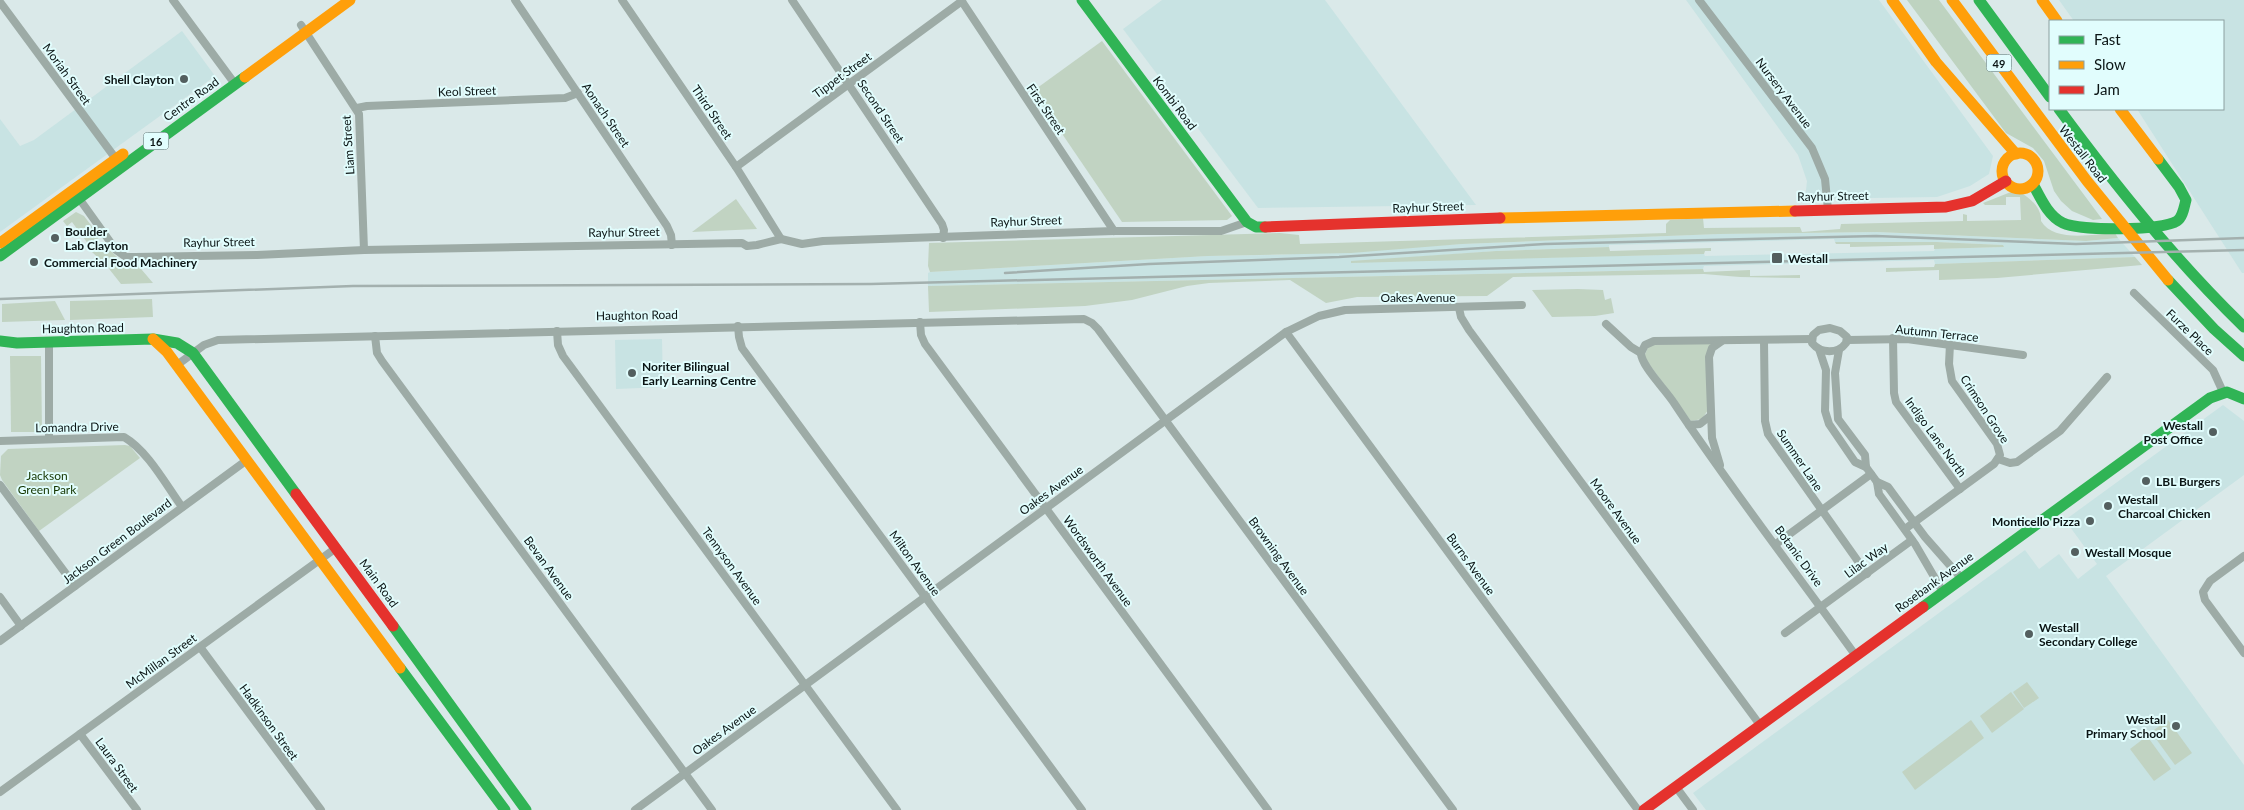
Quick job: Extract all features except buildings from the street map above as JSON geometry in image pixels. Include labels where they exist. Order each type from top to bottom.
[{"type":"main road","name":"Centre Road","points":[[303,29],[335,0]]},
{"type":"main road","name":"Centre Road","points":[[0,256],[76,195],[303,29],[350,0]]},
{"type":"main road","name":"Kombi Road","points":[[1082,0],[1247,222]]},
{"type":"main road","points":[[1892,0],[1936,62],[2016,154]]},
{"type":"main road","name":"Westall Road","points":[[1952,0],[2044,127],[2160,271],[2225,340],[2244,356]]},
{"type":"main road","name":"49","points":[[1979,0],[2049,96]]},
{"type":"main road","points":[[2042,0],[2056,20]]},
{"type":"main road","name":"Centre Road","points":[[0,243],[76,195],[116,159],[232,81]]},
{"type":"main road","name":"Westall Road","points":[[2059,110],[2142,216],[2188,270],[2244,327]]},
{"type":"main road","points":[[2033,184],[2051,213],[2068,225],[2093,229],[2164,226],[2176,222],[2182,216],[2186,200],[2121,110]]},
{"type":"main road","points":[[2027,154],[2036,162],[2038,173],[2033,184],[2019,189],[2006,182],[2003,176],[2004,165],[2011,156],[2027,154]]},
{"type":"main road","name":"Rayhur Street","points":[[1247,222],[1256,227],[1266,227],[1453,219],[1946,207],[1972,200],[2006,182]]},
{"type":"main road","points":[[153,339],[164,347],[505,810]]},
{"type":"main road","name":"Haughton Road","points":[[0,342],[153,339],[177,343],[193,353]]},
{"type":"main road","name":"Main Road","points":[[193,353],[443,693],[526,810]]},
{"type":"main road","points":[[2224,392],[2234,392],[2244,399]]},
{"type":"main road","name":"Rosebank Avenue","points":[[1644,810],[2210,398],[2224,392]]},
{"type":"main road","points":[[277,500],[292,489]]},
{"type":"main road","points":[[428,704],[443,693]]},
{"type":"street","points":[[173,0],[232,81]]},
{"type":"street","name":"Aonach Street","points":[[515,0],[667,226],[671,235],[672,245]]},
{"type":"street","name":"Third Street","points":[[622,0],[736,167],[780,239]]},
{"type":"street","name":"Second Street","points":[[792,0],[942,224],[944,230],[942,238]]},
{"type":"street","name":"Nursery Avenue","points":[[1699,0],[1812,148],[1825,178],[1828,210]]},
{"type":"street","name":"Tippet Street","points":[[736,167],[962,1]]},
{"type":"street","name":"First Street","points":[[962,1],[1114,231]]},
{"type":"street","name":"Moriah Street","points":[[0,2],[116,159]]},
{"type":"street","name":"Liam Street","points":[[303,29],[357,108],[359,114],[364,250]]},
{"type":"street","name":"Keol Street","points":[[357,108],[367,106],[565,98],[578,93]]},
{"type":"street","name":"Rayhur Street","points":[[76,195],[116,250],[126,257],[257,255],[364,250],[742,243],[747,246],[780,239],[802,244],[823,241],[1114,231],[1221,231],[1247,222]]},
{"type":"street","name":"Furze Place","points":[[2134,293],[2213,370],[2224,392]]},
{"type":"street","name":"Oakes Avenue","points":[[635,810],[1286,332],[1319,316],[1345,310],[1522,305]]},
{"type":"street","name":"Moore Avenue","points":[[1459,308],[1461,317],[1469,330],[1760,725]]},
{"type":"street","name":"Haughton Road","points":[[177,365],[204,345],[218,340],[1084,319]]},
{"type":"street","name":"Browning Avenue","points":[[1084,319],[1092,322],[1453,810]]},
{"type":"street","name":"Wordsworth Avenue","points":[[920,322],[921,336],[925,344],[1268,810]]},
{"type":"street","name":"Botanic Drive","points":[[1606,324],[1631,347],[1641,353],[1644,363],[1669,395],[1711,458],[1776,544],[1856,656]]},
{"type":"street","name":"Milton Avenue","points":[[738,326],[738,337],[742,348],[1082,810]]},
{"type":"street","points":[[1641,353],[1645,346],[1654,341],[1811,339],[1819,330],[1830,328],[1840,331],[1848,340],[1844,347],[1839,350],[1818,349]]},
{"type":"street","name":"Tennyson Avenue","points":[[557,331],[558,345],[563,356],[898,810]]},
{"type":"street","name":"Burns Avenue","points":[[1286,332],[1638,810]]},
{"type":"street","name":"Bevan Avenue","points":[[375,336],[377,353],[382,361],[712,810]]},
{"type":"street","name":"Autumn Terrace","points":[[1848,340],[1893,338],[2023,355]]},
{"type":"street","name":"Indigo Lane North","points":[[1893,338],[1894,393],[1896,402],[1960,489]]},
{"type":"street","points":[[1811,339],[1818,349],[1826,370],[1825,403],[1829,424],[1855,462],[1866,466]]},
{"type":"street","name":"Botanic Drive","points":[[1722,341],[1712,348],[1709,357],[1710,416],[1713,448],[1722,471]]},
{"type":"street","name":"Summer Lane","points":[[1764,341],[1765,421],[1768,434],[1866,574]]},
{"type":"street","points":[[49,342],[49,439]]},
{"type":"street","name":"Crimson Grove","points":[[1905,529],[1998,459],[2000,452],[1952,381],[1950,372],[1950,344]]},
{"type":"street","points":[[1839,350],[1835,373],[1837,417],[1864,454],[1866,466],[1877,482],[1879,494],[1905,529],[1943,592]]},
{"type":"street","points":[[1998,459],[2010,463],[2017,462],[2056,435],[2107,377]]},
{"type":"street","points":[[1689,424],[1700,424],[1710,416]]},
{"type":"street","name":"Lomandra Drive","points":[[0,441],[124,437],[133,442],[142,452],[182,506]]},
{"type":"street","name":"Jackson Green Boulevard","points":[[0,641],[247,460]]},
{"type":"street","points":[[1776,544],[1871,474]]},
{"type":"street","points":[[1877,482],[1888,487],[1914,522],[1962,579]]},
{"type":"street","points":[[0,485],[74,586]]},
{"type":"street","name":"Lilac Way","points":[[1784,633],[1912,540]]},
{"type":"street","name":"McMillan Street","points":[[0,792],[336,548]]},
{"type":"street","points":[[2244,556],[2207,583],[2203,592],[2205,600],[2244,653]]},
{"type":"street","points":[[0,598],[21,626]]},
{"type":"street","name":"Hadkinson Street","points":[[200,646],[321,810]]},
{"type":"street","name":"Laura Street","points":[[80,734],[137,810]]},
{"type":"street","points":[[1676,787],[1693,810]]},
{"type":"shaded area","points":[[1162,0],[1325,0],[1476,205],[1258,208],[1123,29]]},
{"type":"shaded area","points":[[1686,0],[1879,0],[1993,156],[1989,174],[1970,186],[1937,197],[1805,199],[1807,181],[1798,155]]},
{"type":"shaded area","points":[[2059,0],[2244,0],[2244,273],[2242,273],[2138,110],[2224,110],[2224,20],[2073,20]]},
{"type":"shaded area","points":[[182,31],[215,76],[0,232],[0,119],[20,146],[34,140]]},
{"type":"shaded area","points":[[1877,232],[2086,241],[2118,238],[2135,257],[1935,264],[1934,260],[1704,266],[1703,269],[928,286],[928,273],[930,272],[1208,256],[1277,255],[1462,244],[1719,234]],"holes":[[[1834,239],[1835,242],[1937,242],[2003,245],[2003,247],[1935,249],[1934,251],[1351,262],[1496,251],[1609,247],[1609,245]]]},
{"type":"shaded area","points":[[662,339],[663,387],[616,389],[615,340]]},
{"type":"shaded area","name":"Westall Secondary College","points":[[2223,405],[2244,421],[2244,475],[2106,576],[2244,765],[2244,810],[1706,810],[1693,793],[2025,550],[2039,569],[2059,554],[2078,579],[2097,564],[2065,520]]},
{"type":"green space","points":[[1907,0],[1939,0],[2102,219],[2093,220],[2072,211],[2061,201],[2054,191],[2044,161],[2033,148],[2006,133]]},
{"type":"green space","points":[[1102,41],[1232,216],[1227,220],[1122,222],[1033,91]]},
{"type":"green space","points":[[2016,190],[2033,202],[2039,211],[2041,221],[2047,228],[2055,232],[2075,236],[2115,233],[2118,238],[2086,241],[1877,232],[1719,234],[1462,244],[1351,253],[1208,256],[930,272],[928,266],[929,243],[1280,233],[1299,235],[1300,244],[1666,233],[1666,224],[1670,220],[1703,218],[1704,228],[1800,227],[1802,232],[1840,229],[1841,224],[1963,221],[1963,214],[1967,215],[1967,221],[2021,220],[2020,197],[2006,197],[2006,205],[1985,205],[1983,203]]},
{"type":"green space","points":[[736,199],[757,229],[692,232]]},
{"type":"green space","points":[[76,212],[84,216],[100,237],[89,245],[72,222],[67,226],[63,221]]},
{"type":"green space","points":[[1835,242],[1937,242],[2003,245],[2004,247],[1934,249],[1934,245],[1850,247],[1850,244],[1836,244]]},
{"type":"green space","points":[[103,243],[121,261],[136,263],[153,283],[121,284],[106,265],[92,252]]},
{"type":"green space","points":[[1609,247],[1610,251],[1711,248],[1711,251],[1705,251],[1704,254],[1351,263],[1351,261],[1496,251]]},
{"type":"green space","points":[[2135,257],[2142,265],[1997,278],[1939,280],[1939,270],[1886,272],[1886,268],[1934,267],[1935,264]]},
{"type":"green space","points":[[1703,269],[1704,272],[1750,270],[1750,276],[1800,275],[1800,278],[1740,277],[1704,274],[1513,277],[1487,296],[1357,297],[1326,303],[1290,280],[1209,283],[1187,286],[1132,300],[1085,306],[929,312],[928,286]]},
{"type":"green space","points":[[1532,290],[1603,290],[1605,300],[1611,298],[1614,313],[1595,316],[1552,317]]},
{"type":"green space","points":[[152,299],[153,317],[70,320],[70,301]]},
{"type":"green space","points":[[55,301],[65,320],[2,322],[2,304]]},
{"type":"green space","points":[[1711,342],[1708,410],[1702,419],[1691,421],[1644,357],[1649,345]]},
{"type":"green space","points":[[10,356],[41,356],[42,432],[11,432]]},
{"type":"green space","name":"Jackson Green Park","points":[[130,446],[140,458],[39,531],[0,475],[1,456],[8,449]]},
{"type":"green space","points":[[2027,682],[2039,698],[2024,708],[2013,692]]},
{"type":"green space","points":[[2011,692],[2024,709],[1992,733],[1980,716]]},
{"type":"green space","points":[[1971,720],[1984,738],[1915,790],[1902,772]]},
{"type":"green space","points":[[2168,720],[2192,753],[2175,765],[2151,732]]},
{"type":"green space","points":[[2147,736],[2171,769],[2154,781],[2130,749]]},
{"type":"railway","points":[[1005,273],[1149,264],[1339,257],[1545,244],[1876,236],[2076,244],[2244,238]]},
{"type":"railway","points":[[0,299],[353,286],[871,284],[2244,250]]},
{"type":"traffic: fast","points":[[1082,0],[1247,222],[1256,227],[1265,227]]},
{"type":"traffic: fast","points":[[1979,0],[2049,96]]},
{"type":"traffic: fast","points":[[0,256],[245,77]]},
{"type":"traffic: fast","points":[[2060,110],[2147,222],[2194,276],[2244,327]]},
{"type":"traffic: fast","points":[[2033,184],[2049,211],[2063,223],[2072,226],[2103,229],[2155,227],[2177,221],[2181,217],[2186,200],[2179,187],[2158,159]]},
{"type":"traffic: fast","points":[[2168,280],[2214,329],[2244,356]]},
{"type":"traffic: fast","points":[[0,341],[17,343],[153,339],[177,343],[193,353],[296,494]]},
{"type":"traffic: fast","points":[[1923,607],[2210,398],[2227,392],[2244,399]]},
{"type":"traffic: fast","points":[[393,626],[526,810]]},
{"type":"traffic: fast","points":[[400,668],[505,810]]},
{"type":"traffic: slow","points":[[245,77],[350,0]]},
{"type":"traffic: slow","points":[[1892,0],[1936,62],[2016,154]]},
{"type":"traffic: slow","points":[[1952,0],[2087,181],[2168,280]]},
{"type":"traffic: slow","points":[[2042,0],[2056,20]]},
{"type":"traffic: slow","points":[[2121,110],[2158,159]]},
{"type":"traffic: slow","points":[[2020,153],[2033,158],[2038,171],[2033,184],[2020,189],[2007,184],[2002,171],[2007,158],[2020,153]]},
{"type":"traffic: slow","points":[[0,243],[123,154]]},
{"type":"traffic: slow","points":[[1500,218],[1795,211]]},
{"type":"traffic: slow","points":[[153,339],[167,352],[400,668]]},
{"type":"traffic: jam","points":[[1795,211],[1946,207],[1972,201],[2006,181]]},
{"type":"traffic: jam","points":[[1265,227],[1500,218]]},
{"type":"traffic: jam","points":[[296,494],[393,626]]},
{"type":"traffic: jam","points":[[1644,810],[1923,607]]},
{"type":"place","name":"Shell Clayton","points":[[184,79]]},
{"type":"place","name":"Boulder Lab Clayton","points":[[55,238]]},
{"type":"place","name":"Westall","points":[[1777,258]]},
{"type":"place","name":"Commercial Food Machinery","points":[[34,262]]},
{"type":"place","name":"Noriter Bilingual Early Learning Centre","points":[[632,373]]},
{"type":"place","name":"Westall Post Office","points":[[2213,432]]},
{"type":"place","name":"LBL Burgers","points":[[2146,481]]},
{"type":"place","name":"Westall Charcoal Chicken","points":[[2108,506]]},
{"type":"place","name":"Monticello Pizza","points":[[2090,521]]},
{"type":"place","name":"Westall Mosque","points":[[2075,552]]},
{"type":"place","name":"Westall Secondary College","points":[[2029,634]]},
{"type":"place","name":"Westall Primary School","points":[[2176,726]]}]
